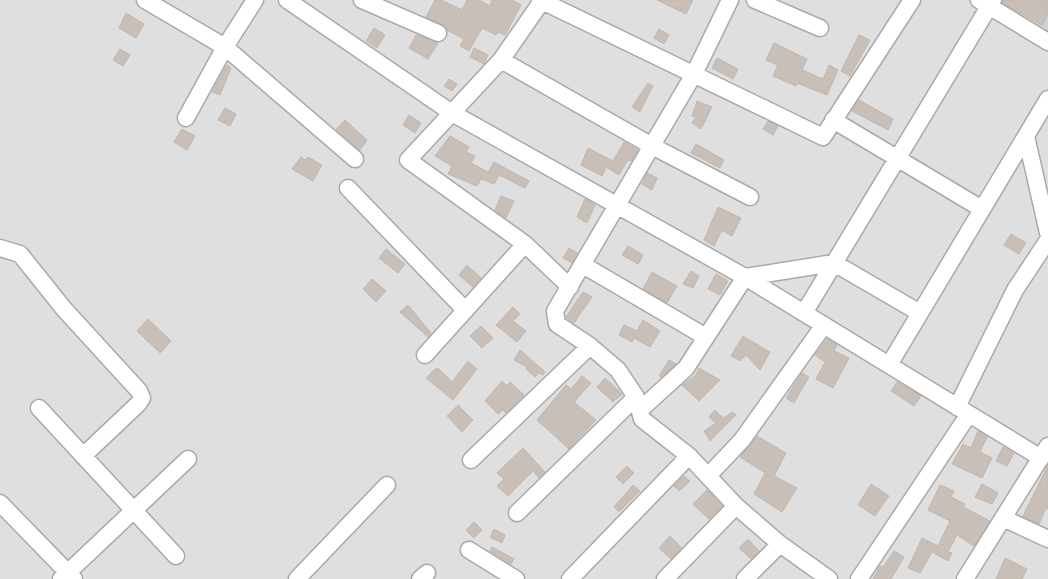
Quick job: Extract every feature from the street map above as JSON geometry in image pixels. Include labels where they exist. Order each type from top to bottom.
[{"type":"street","points":[[145,0],[225,47],[355,159]]},
{"type":"street","points":[[186,118],[225,47],[255,0]]},
{"type":"street","points":[[286,0],[452,113],[745,277],[963,410],[1044,452],[965,579]]},
{"type":"street","points":[[362,0],[438,33]]},
{"type":"street","points":[[570,287],[525,244],[408,160],[501,60],[541,0],[823,137],[912,0]]},
{"type":"street","points":[[730,0],[694,74],[555,311],[554,318],[557,324],[590,346],[618,370],[638,404],[642,419],[689,456],[736,506],[780,544],[826,578]]},
{"type":"street","points":[[755,0],[820,28]]},
{"type":"street","points":[[804,313],[897,158],[987,2],[1048,42]]},
{"type":"street","points":[[501,60],[652,146],[750,197]]},
{"type":"street","points":[[889,365],[1048,99]]},
{"type":"street","points":[[833,120],[982,209]]},
{"type":"street","points":[[1026,136],[1048,233]]},
{"type":"street","points":[[348,188],[465,310]]},
{"type":"street","points":[[859,579],[963,410],[1015,290],[1048,240]]},
{"type":"street","points":[[425,355],[525,244]]},
{"type":"street","points":[[0,248],[20,254],[64,309],[139,391],[142,398],[83,456]]},
{"type":"street","points":[[517,513],[638,404],[686,368],[745,277],[834,263],[920,313]]},
{"type":"street","points":[[583,265],[706,337]]},
{"type":"street","points":[[708,476],[742,440],[824,325]]},
{"type":"street","points":[[471,460],[590,346]]},
{"type":"street","points":[[39,408],[176,556]]},
{"type":"street","points":[[570,579],[689,456]]},
{"type":"street","points":[[0,503],[68,577],[188,459]]},
{"type":"street","points":[[297,579],[387,485]]},
{"type":"street","points":[[665,579],[736,506]]},
{"type":"street","points":[[1003,518],[1048,539]]},
{"type":"street","points":[[745,579],[780,544]]},
{"type":"street","points":[[469,550],[516,579]]},
{"type":"shaded area","points":[[0,0],[1048,0],[1048,579],[0,579]]},
{"type":"shaded area","points":[[1002,0],[1048,0],[1048,36],[998,8]]},
{"type":"building","points":[[435,0],[441,0],[462,10],[467,0],[479,0],[490,6],[492,0],[512,0],[521,5],[505,35],[498,32],[496,35],[482,28],[469,51],[460,46],[464,39],[447,30],[442,24],[426,17]]},
{"type":"building","points":[[657,0],[693,0],[686,14]]},
{"type":"building","points":[[1003,0],[1048,0],[1048,14],[1042,25],[1002,3]]},
{"type":"building","points":[[126,13],[144,24],[136,38],[119,28]]},
{"type":"building","points":[[374,28],[385,35],[377,48],[366,41]]},
{"type":"building","points":[[659,29],[669,35],[664,44],[654,38]]},
{"type":"building","points":[[416,35],[438,43],[428,59],[409,48]]},
{"type":"building","points":[[859,35],[870,40],[850,76],[841,71]]},
{"type":"building","points":[[774,43],[807,59],[802,70],[823,79],[829,65],[838,70],[827,95],[797,83],[796,86],[773,76],[778,65],[766,60]]},
{"type":"building","points":[[474,48],[488,55],[484,64],[470,57]]},
{"type":"building","points":[[120,49],[130,55],[123,66],[113,60]]},
{"type":"building","points":[[717,58],[738,69],[733,79],[712,68]]},
{"type":"building","points":[[227,65],[231,68],[220,95],[212,92]]},
{"type":"building","points":[[449,79],[457,84],[452,91],[444,86]]},
{"type":"building","points":[[648,83],[653,86],[640,112],[632,107]]},
{"type":"building","points":[[859,100],[893,119],[888,130],[852,111]]},
{"type":"building","points":[[697,101],[712,107],[701,129],[692,123],[696,117],[692,116]]},
{"type":"building","points":[[225,108],[236,114],[230,126],[218,120]]},
{"type":"building","points":[[409,115],[421,123],[415,133],[403,125]]},
{"type":"building","points":[[345,120],[367,140],[360,150],[336,129]]},
{"type":"building","points":[[768,121],[778,126],[773,135],[763,129]]},
{"type":"building","points":[[182,129],[195,136],[187,150],[174,142]]},
{"type":"building","points":[[450,136],[469,147],[466,152],[475,156],[471,163],[488,172],[494,162],[529,181],[525,188],[499,175],[494,184],[481,179],[477,186],[448,174],[452,166],[435,156]]},
{"type":"building","points":[[624,142],[638,150],[631,161],[628,160],[619,175],[606,167],[602,176],[581,165],[588,148],[613,161]]},
{"type":"building","points":[[696,144],[724,160],[720,168],[691,153]]},
{"type":"building","points":[[301,157],[305,160],[308,157],[322,165],[313,181],[292,169]]},
{"type":"building","points":[[647,173],[657,178],[652,190],[642,184]]},
{"type":"building","points":[[501,196],[514,201],[506,218],[495,210]]},
{"type":"building","points":[[585,199],[595,205],[587,223],[577,217]]},
{"type":"building","points":[[718,207],[741,218],[732,236],[722,230],[714,246],[704,240]]},
{"type":"building","points":[[1011,234],[1026,243],[1019,254],[1004,245]]},
{"type":"building","points":[[628,246],[643,255],[638,264],[622,255]]},
{"type":"building","points":[[569,248],[577,253],[572,263],[563,258]]},
{"type":"building","points":[[386,249],[405,264],[398,273],[379,258]]},
{"type":"building","points":[[467,265],[481,278],[473,287],[459,275]]},
{"type":"building","points":[[691,271],[699,276],[693,288],[683,284]]},
{"type":"building","points":[[652,272],[677,286],[667,303],[643,289]]},
{"type":"building","points":[[716,274],[728,281],[720,295],[708,289]]},
{"type":"building","points":[[372,279],[386,291],[376,302],[363,289]]},
{"type":"building","points":[[583,292],[592,297],[574,323],[566,317]]},
{"type":"building","points":[[408,305],[431,333],[428,337],[400,312]]},
{"type":"building","points":[[513,307],[520,314],[513,321],[526,331],[517,342],[496,325]]},
{"type":"building","points":[[148,319],[171,341],[160,353],[137,331]]},
{"type":"building","points":[[643,320],[660,331],[650,347],[634,338],[632,342],[619,335],[624,325],[637,331]]},
{"type":"building","points":[[481,326],[493,338],[482,348],[470,336]]},
{"type":"building","points":[[743,336],[770,352],[760,370],[746,355],[740,361],[731,356]]},
{"type":"building","points":[[827,339],[837,345],[834,351],[849,358],[833,388],[816,379],[825,362],[815,355]]},
{"type":"building","points":[[520,350],[545,372],[543,375],[539,373],[535,377],[526,369],[527,367],[514,360]]},
{"type":"building","points":[[669,360],[676,364],[661,377],[659,376]]},
{"type":"building","points":[[468,361],[477,369],[453,400],[426,378],[435,369],[439,369],[452,382]]},
{"type":"building","points":[[699,368],[720,380],[699,401],[682,385],[696,375]]},
{"type":"building","points":[[802,373],[809,377],[794,403],[786,398]]},
{"type":"building","points":[[582,376],[591,383],[574,402],[596,420],[569,449],[537,420],[566,385],[571,389]]},
{"type":"building","points":[[605,378],[622,394],[613,402],[597,387]]},
{"type":"building","points":[[502,381],[507,386],[510,382],[524,395],[506,413],[503,410],[498,414],[485,401]]},
{"type":"building","points":[[897,382],[921,396],[914,406],[891,391]]},
{"type":"building","points":[[458,405],[473,420],[462,432],[447,416]]},
{"type":"building","points":[[715,410],[723,418],[733,412],[736,415],[710,441],[704,431],[716,423],[709,417]]},
{"type":"building","points":[[978,431],[987,437],[980,452],[992,458],[982,478],[952,464],[963,444],[971,448]]},
{"type":"building","points":[[757,436],[786,453],[774,476],[797,488],[782,512],[754,494],[765,473],[740,457]]},
{"type":"building","points":[[1003,447],[1014,453],[1007,466],[996,461]]},
{"type":"building","points":[[523,448],[545,472],[539,478],[533,471],[508,496],[497,486],[504,479],[497,473]]},
{"type":"building","points":[[1048,465],[1048,509],[1046,508],[1039,524],[1023,516]]},
{"type":"building","points":[[627,466],[634,473],[623,484],[616,477]]},
{"type":"building","points":[[684,476],[690,481],[679,491],[674,486]]},
{"type":"building","points":[[871,484],[889,496],[875,516],[858,505]]},
{"type":"building","points":[[982,484],[998,493],[992,504],[975,497]]},
{"type":"building","points":[[633,485],[640,491],[619,512],[614,507]]},
{"type":"building","points":[[940,485],[954,491],[951,497],[965,504],[963,507],[990,521],[974,546],[957,535],[948,552],[952,553],[948,561],[932,552],[920,573],[908,568],[922,538],[938,546],[950,521],[928,510]]},
{"type":"building","points":[[707,490],[722,506],[709,519],[693,504]]},
{"type":"building","points":[[474,522],[482,530],[474,538],[466,530]]},
{"type":"building","points":[[494,529],[505,535],[502,543],[490,537]]},
{"type":"building","points":[[670,536],[682,548],[671,559],[659,548]]},
{"type":"building","points":[[748,539],[759,551],[751,559],[739,548]]},
{"type":"building","points":[[492,547],[514,559],[511,564],[490,551]]},
{"type":"building","points":[[894,551],[904,557],[891,579],[873,579],[880,566],[883,567]]},
{"type":"building","points":[[1005,558],[1027,569],[1022,579],[996,579]]}]
